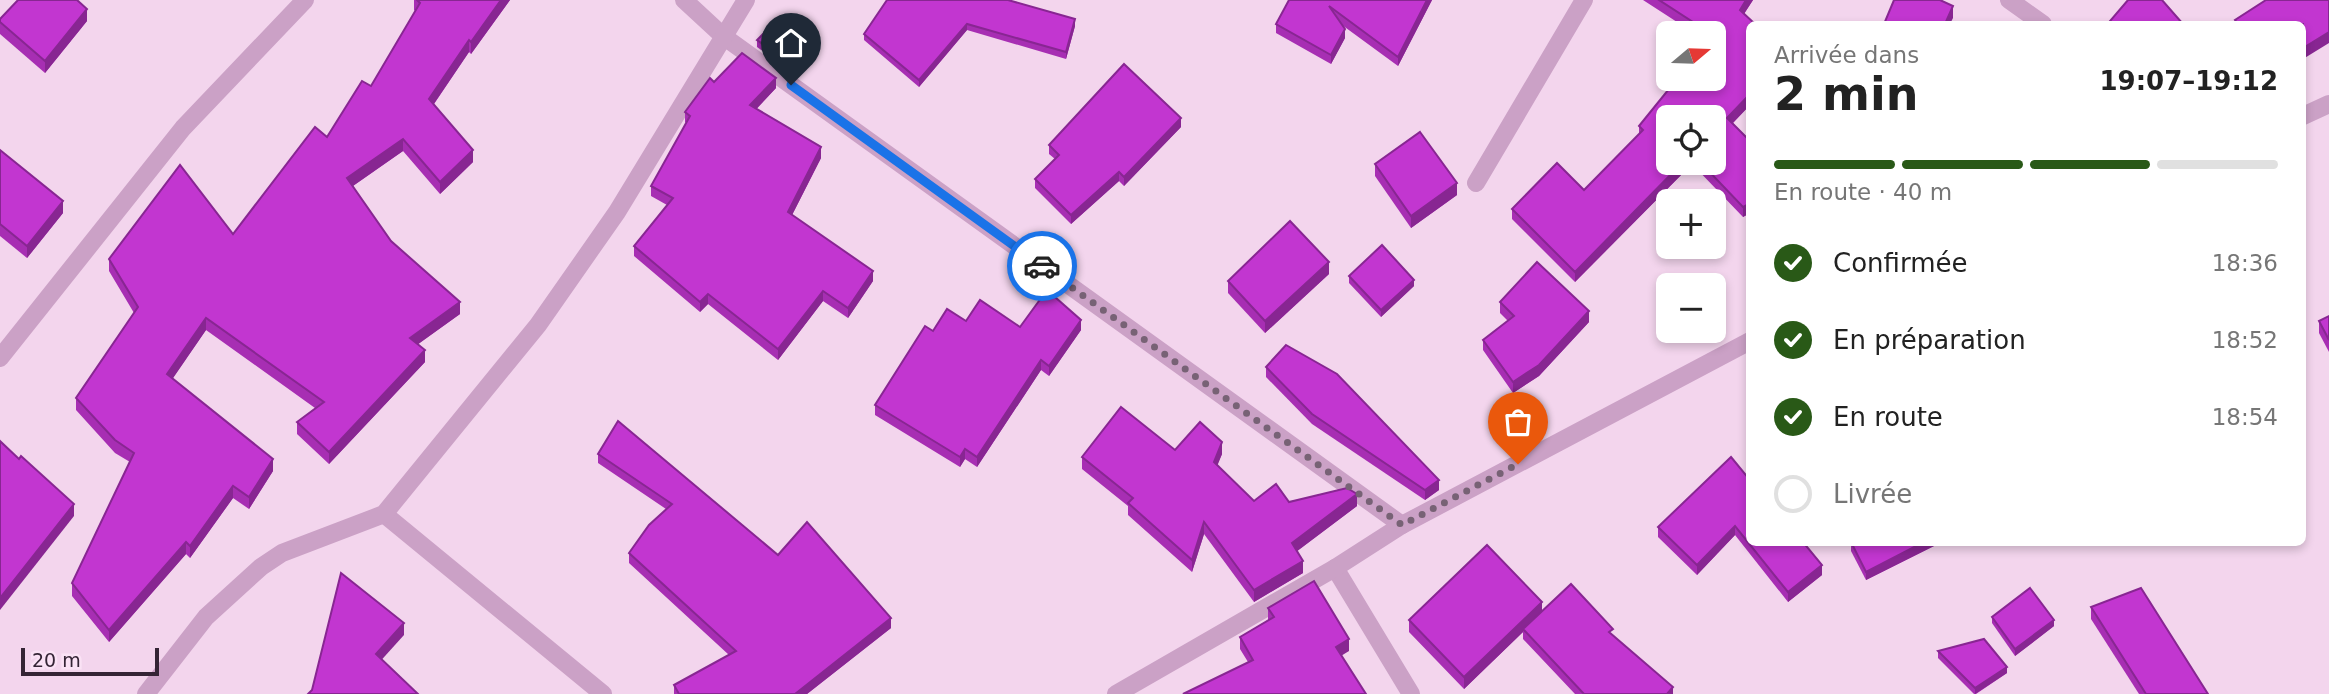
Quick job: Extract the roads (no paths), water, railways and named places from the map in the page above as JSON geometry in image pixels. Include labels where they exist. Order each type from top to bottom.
[{"type":"street","points":[[0,358],[183,128],[306,0]]},
{"type":"street","points":[[684,0],[723,36],[1402,525]]},
{"type":"street","points":[[146,694],[206,617],[261,567],[282,553],[384,514],[538,325],[617,212],[746,0]]},
{"type":"street","points":[[1476,183],[1584,0]]},
{"type":"street","points":[[2009,0],[2039,21]]},
{"type":"street","points":[[2306,115],[2329,104]]},
{"type":"street","points":[[1116,694],[1335,568],[1402,525],[1746,343]]},
{"type":"street","points":[[384,514],[603,694]]},
{"type":"street","points":[[1335,568],[1411,694]]}]
